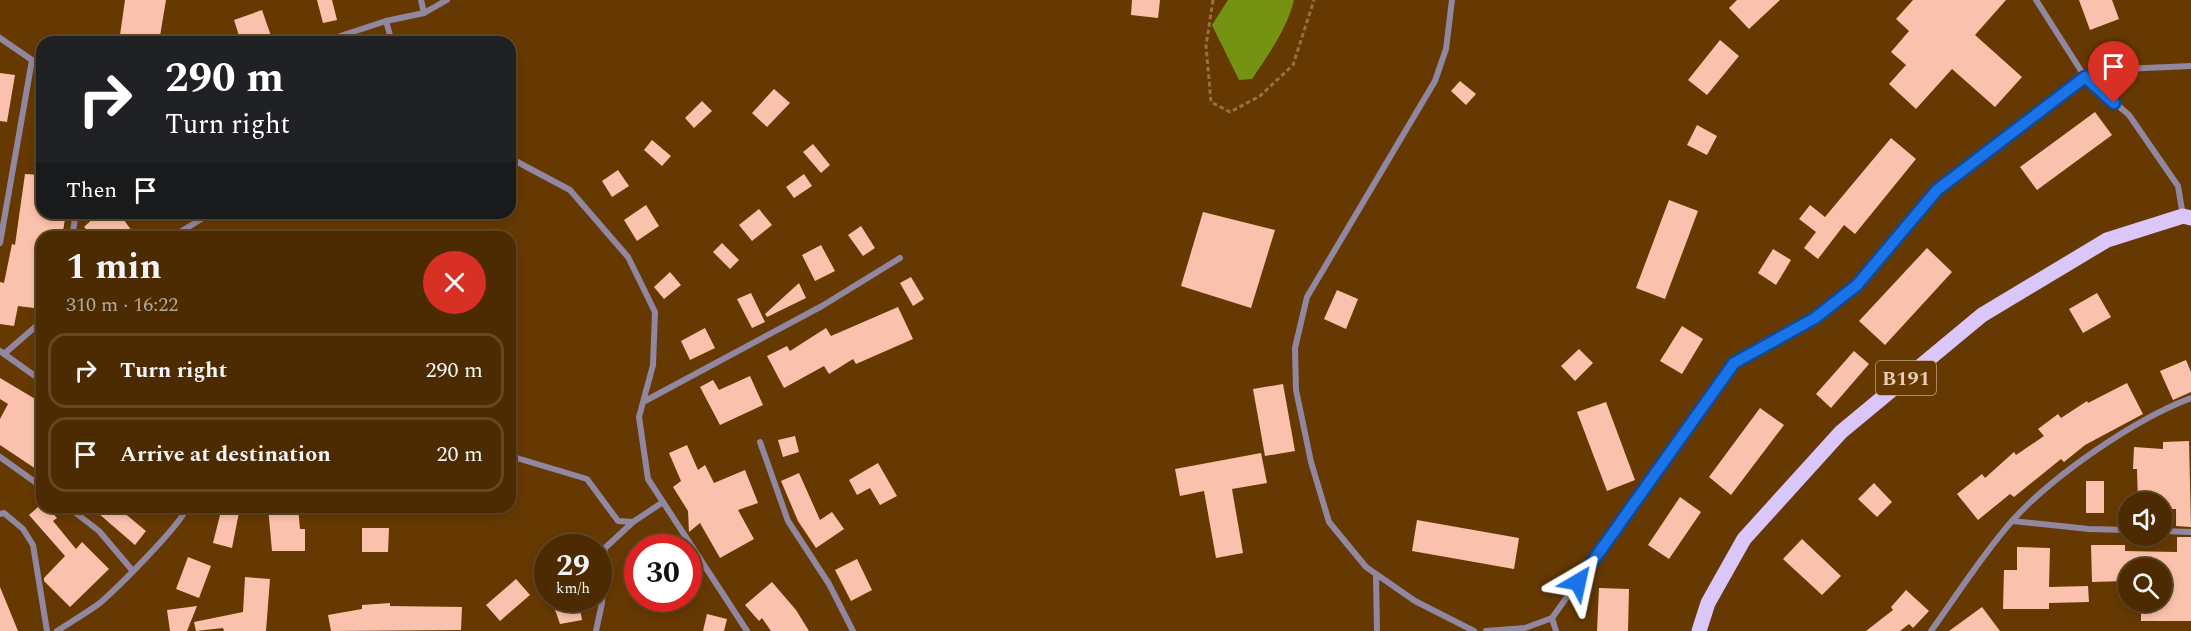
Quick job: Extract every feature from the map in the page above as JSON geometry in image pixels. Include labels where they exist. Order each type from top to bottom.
[{"type":"main road","name":"B191","points":[[1700,631],[1708,603],[1744,539],[1841,432],[1982,315],[2107,240],[2187,217]]},
{"type":"street","points":[[421,0],[424,13]]},
{"type":"street","points":[[340,36],[386,21],[424,13],[447,0]]},
{"type":"street","points":[[1452,0],[1446,49],[1435,81],[1307,297],[1295,348],[1296,390],[1311,462],[1329,522],[1366,567],[1415,601],[1474,631]]},
{"type":"street","points":[[2036,0],[2085,77],[2128,116],[2178,186],[2187,217]]},
{"type":"street","points":[[386,21],[390,36]]},
{"type":"street","points":[[0,38],[36,61]]},
{"type":"street","points":[[0,243],[32,60]]},
{"type":"street","points":[[1486,631],[1525,628],[1552,618],[1734,363],[1815,318],[1857,285],[1937,190],[2085,77],[2122,69],[2191,66]]},
{"type":"street","points":[[516,161],[570,190],[628,257],[655,312],[653,365],[639,417],[648,479],[747,631]]},
{"type":"street","points":[[182,231],[201,219]]},
{"type":"street","points":[[645,401],[822,306],[900,258]]},
{"type":"street","points":[[36,326],[2,353],[36,377]]},
{"type":"street","points":[[1930,631],[2012,521],[2048,488],[2106,443],[2146,418],[2191,398]]},
{"type":"street","points":[[760,442],[788,521],[829,584],[853,631]]},
{"type":"street","points":[[0,457],[36,483]]},
{"type":"street","points":[[516,458],[587,479],[618,521],[633,522]]},
{"type":"street","points":[[596,631],[602,603],[605,548],[633,522],[663,502]]},
{"type":"street","points":[[0,514],[4,513],[23,529],[33,545],[46,631]]},
{"type":"street","points":[[76,513],[99,531],[132,570]]},
{"type":"street","points":[[57,631],[100,602],[185,513]]},
{"type":"street","points":[[2012,521],[2089,530],[2118,530]]},
{"type":"street","points":[[2172,531],[2191,532]]},
{"type":"street","points":[[1376,574],[1377,631]]},
{"type":"street","points":[[1552,618],[1556,631]]},
{"type":"path","points":[[1213,0],[1206,46],[1211,102],[1230,112],[1260,96],[1293,65],[1314,0]]},
{"type":"shaded area","points":[[1228,0],[1294,0],[1282,31],[1252,79],[1239,80],[1212,25]]},
{"type":"building","points":[[125,0],[166,0],[160,36],[120,36]]},
{"type":"building","points":[[317,0],[332,0],[337,20],[323,23]]},
{"type":"building","points":[[1132,0],[1160,0],[1158,18],[1131,15]]},
{"type":"building","points":[[1737,0],[1780,0],[1749,29],[1729,8]]},
{"type":"building","points":[[1913,0],[2006,0],[1975,35],[2022,77],[1995,107],[1952,69],[1916,109],[1889,84],[1906,65],[1891,52],[1909,31],[1896,19]]},
{"type":"building","points":[[2079,0],[2112,0],[2119,19],[2090,30]]},
{"type":"building","points":[[262,10],[271,36],[239,36],[234,20]]},
{"type":"building","points":[[1720,40],[1739,56],[1707,95],[1688,80]]},
{"type":"building","points":[[0,73],[15,75],[7,122],[0,121]]},
{"type":"building","points":[[1460,81],[1476,94],[1466,105],[1451,91]]},
{"type":"building","points":[[774,89],[790,103],[767,127],[752,113]]},
{"type":"building","points":[[702,101],[712,111],[694,128],[685,118]]},
{"type":"building","points":[[2095,112],[2112,135],[2037,190],[2020,167]]},
{"type":"building","points":[[1697,125],[1717,136],[1707,155],[1687,145]]},
{"type":"building","points":[[1891,138],[1916,159],[1855,234],[1844,225],[1818,259],[1804,248],[1816,232],[1799,219],[1810,205],[1825,217]]},
{"type":"building","points":[[652,140],[671,156],[662,166],[644,150]]},
{"type":"building","points":[[813,144],[830,165],[821,173],[803,152]]},
{"type":"building","points":[[618,170],[629,186],[612,197],[602,181]]},
{"type":"building","points":[[25,174],[36,175],[36,219],[65,219],[63,231],[36,231],[36,308],[18,306],[14,326],[0,324],[0,282],[4,283],[12,244],[15,245]]},
{"type":"building","points":[[804,174],[812,186],[794,198],[786,187]]},
{"type":"building","points":[[1669,200],[1698,211],[1665,299],[1636,288]]},
{"type":"building","points":[[646,205],[659,226],[637,241],[624,220]]},
{"type":"building","points":[[759,209],[772,225],[752,241],[739,225]]},
{"type":"building","points":[[1203,212],[1275,230],[1251,308],[1181,286]]},
{"type":"building","points":[[93,219],[123,219],[132,231],[88,231],[84,227]]},
{"type":"building","points":[[861,226],[875,248],[863,256],[848,235]]},
{"type":"building","points":[[722,243],[739,260],[730,269],[713,252]]},
{"type":"building","points":[[821,245],[835,271],[815,281],[802,255]]},
{"type":"building","points":[[1927,248],[1952,272],[1885,345],[1859,321]]},
{"type":"building","points":[[1773,249],[1791,260],[1776,285],[1758,273]]},
{"type":"building","points":[[670,272],[681,285],[664,299],[654,287]]},
{"type":"building","points":[[911,277],[924,299],[913,306],[900,283]]},
{"type":"building","points":[[799,283],[806,298],[767,317],[765,314]]},
{"type":"building","points":[[1337,290],[1358,299],[1346,329],[1324,319]]},
{"type":"building","points":[[751,293],[765,322],[752,328],[737,299]]},
{"type":"building","points":[[2097,293],[2111,317],[2083,333],[2069,309]]},
{"type":"building","points":[[898,307],[913,339],[856,364],[853,359],[829,374],[824,366],[784,388],[767,356],[787,346],[790,351],[826,328],[831,336]]},
{"type":"building","points":[[1682,326],[1703,339],[1682,374],[1660,361]]},
{"type":"building","points":[[705,328],[715,348],[690,360],[681,341]]},
{"type":"building","points":[[1579,349],[1593,363],[1575,381],[1561,366]]},
{"type":"building","points":[[1854,351],[1869,364],[1831,408],[1816,394]]},
{"type":"building","points":[[2186,360],[2191,372],[2191,392],[2173,400],[2160,371]]},
{"type":"building","points":[[750,376],[763,405],[720,425],[700,387],[713,380],[719,390]]},
{"type":"building","points":[[0,378],[36,399],[36,469],[0,445],[0,419],[8,404],[0,399]]},
{"type":"building","points":[[2127,383],[2143,414],[2085,445],[2064,462],[2061,459],[2014,497],[2010,494],[1978,520],[1957,494],[1982,474],[1985,478],[2014,452],[2016,455],[2044,436],[2038,429],[2058,414],[2061,418],[2087,401],[2088,403]]},
{"type":"building","points":[[1283,384],[1295,451],[1265,456],[1253,389]]},
{"type":"building","points":[[1606,402],[1635,480],[1607,491],[1577,412]]},
{"type":"building","points":[[1760,408],[1784,425],[1731,495],[1709,477]]},
{"type":"building","points":[[795,436],[799,452],[783,457],[778,440]]},
{"type":"building","points":[[2189,441],[2191,527],[2176,526],[2176,509],[2172,509],[2172,492],[2138,492],[2137,469],[2133,469],[2134,447],[2163,449],[2163,442]]},
{"type":"building","points":[[687,445],[698,470],[705,465],[714,483],[745,470],[758,503],[738,510],[754,539],[720,558],[700,523],[689,532],[688,511],[673,487],[681,481],[669,453]]},
{"type":"building","points":[[1261,453],[1267,483],[1232,489],[1243,553],[1216,558],[1204,491],[1180,496],[1175,469]]},
{"type":"building","points":[[878,463],[897,496],[880,505],[870,488],[857,495],[849,480]]},
{"type":"building","points":[[799,473],[820,520],[832,512],[844,529],[816,548],[798,521],[781,481]]},
{"type":"building","points":[[2086,481],[2104,481],[2104,513],[2086,513]]},
{"type":"building","points":[[1874,483],[1892,502],[1877,517],[1858,499]]},
{"type":"building","points":[[1680,497],[1701,512],[1669,559],[1648,545]]},
{"type":"building","points":[[36,509],[36,513],[52,513],[57,518],[53,521],[76,549],[82,542],[109,569],[70,607],[44,581],[44,578],[65,556],[29,515]]},
{"type":"building","points":[[98,513],[124,513],[146,531],[135,545]]},
{"type":"building","points":[[220,513],[239,513],[232,548],[213,543]]},
{"type":"building","points":[[269,513],[299,513],[300,529],[305,529],[305,551],[272,551]]},
{"type":"building","points":[[1417,520],[1519,538],[1514,569],[1412,551]]},
{"type":"building","points":[[362,528],[389,528],[388,552],[362,552]]},
{"type":"building","points":[[2177,537],[2191,537],[2191,621],[2141,621],[2141,612],[2172,612],[2172,558],[2118,558],[2118,581],[2092,582],[2091,545],[2125,546],[2125,551],[2177,552]]},
{"type":"building","points":[[1802,539],[1841,576],[1822,595],[1783,559]]},
{"type":"building","points":[[2017,547],[2050,548],[2049,587],[2088,586],[2089,602],[2049,603],[2049,609],[2003,609],[2004,570],[2017,570]]},
{"type":"building","points":[[188,557],[211,566],[199,598],[176,589]]},
{"type":"building","points":[[857,559],[872,590],[851,601],[835,570]]},
{"type":"building","points":[[245,577],[270,579],[266,631],[224,631],[223,628],[196,631],[194,622],[243,612]]},
{"type":"building","points":[[516,579],[530,595],[500,621],[486,605]]},
{"type":"building","points":[[772,582],[796,610],[809,631],[771,631],[762,618],[759,621],[745,605]]},
{"type":"building","points":[[0,587],[18,631],[0,631]]},
{"type":"building","points":[[1599,588],[1629,589],[1628,631],[1597,631]]},
{"type":"building","points":[[1906,590],[1929,611],[1913,628],[1909,624],[1900,631],[1866,631],[1893,610],[1891,607]]},
{"type":"building","points":[[390,603],[390,606],[462,607],[461,630],[331,631],[328,615],[362,609],[362,605]]},
{"type":"building","points":[[197,606],[187,631],[170,631],[167,610]]},
{"type":"building","points":[[1982,607],[2000,631],[1949,631]]},
{"type":"building","points":[[556,612],[581,612],[582,620],[560,624]]},
{"type":"building","points":[[707,614],[727,619],[724,631],[703,631]]},
{"type":"route","points":[[1578,582],[1734,363],[1815,318],[1857,285],[1937,190],[2085,77],[2114,103]]}]
